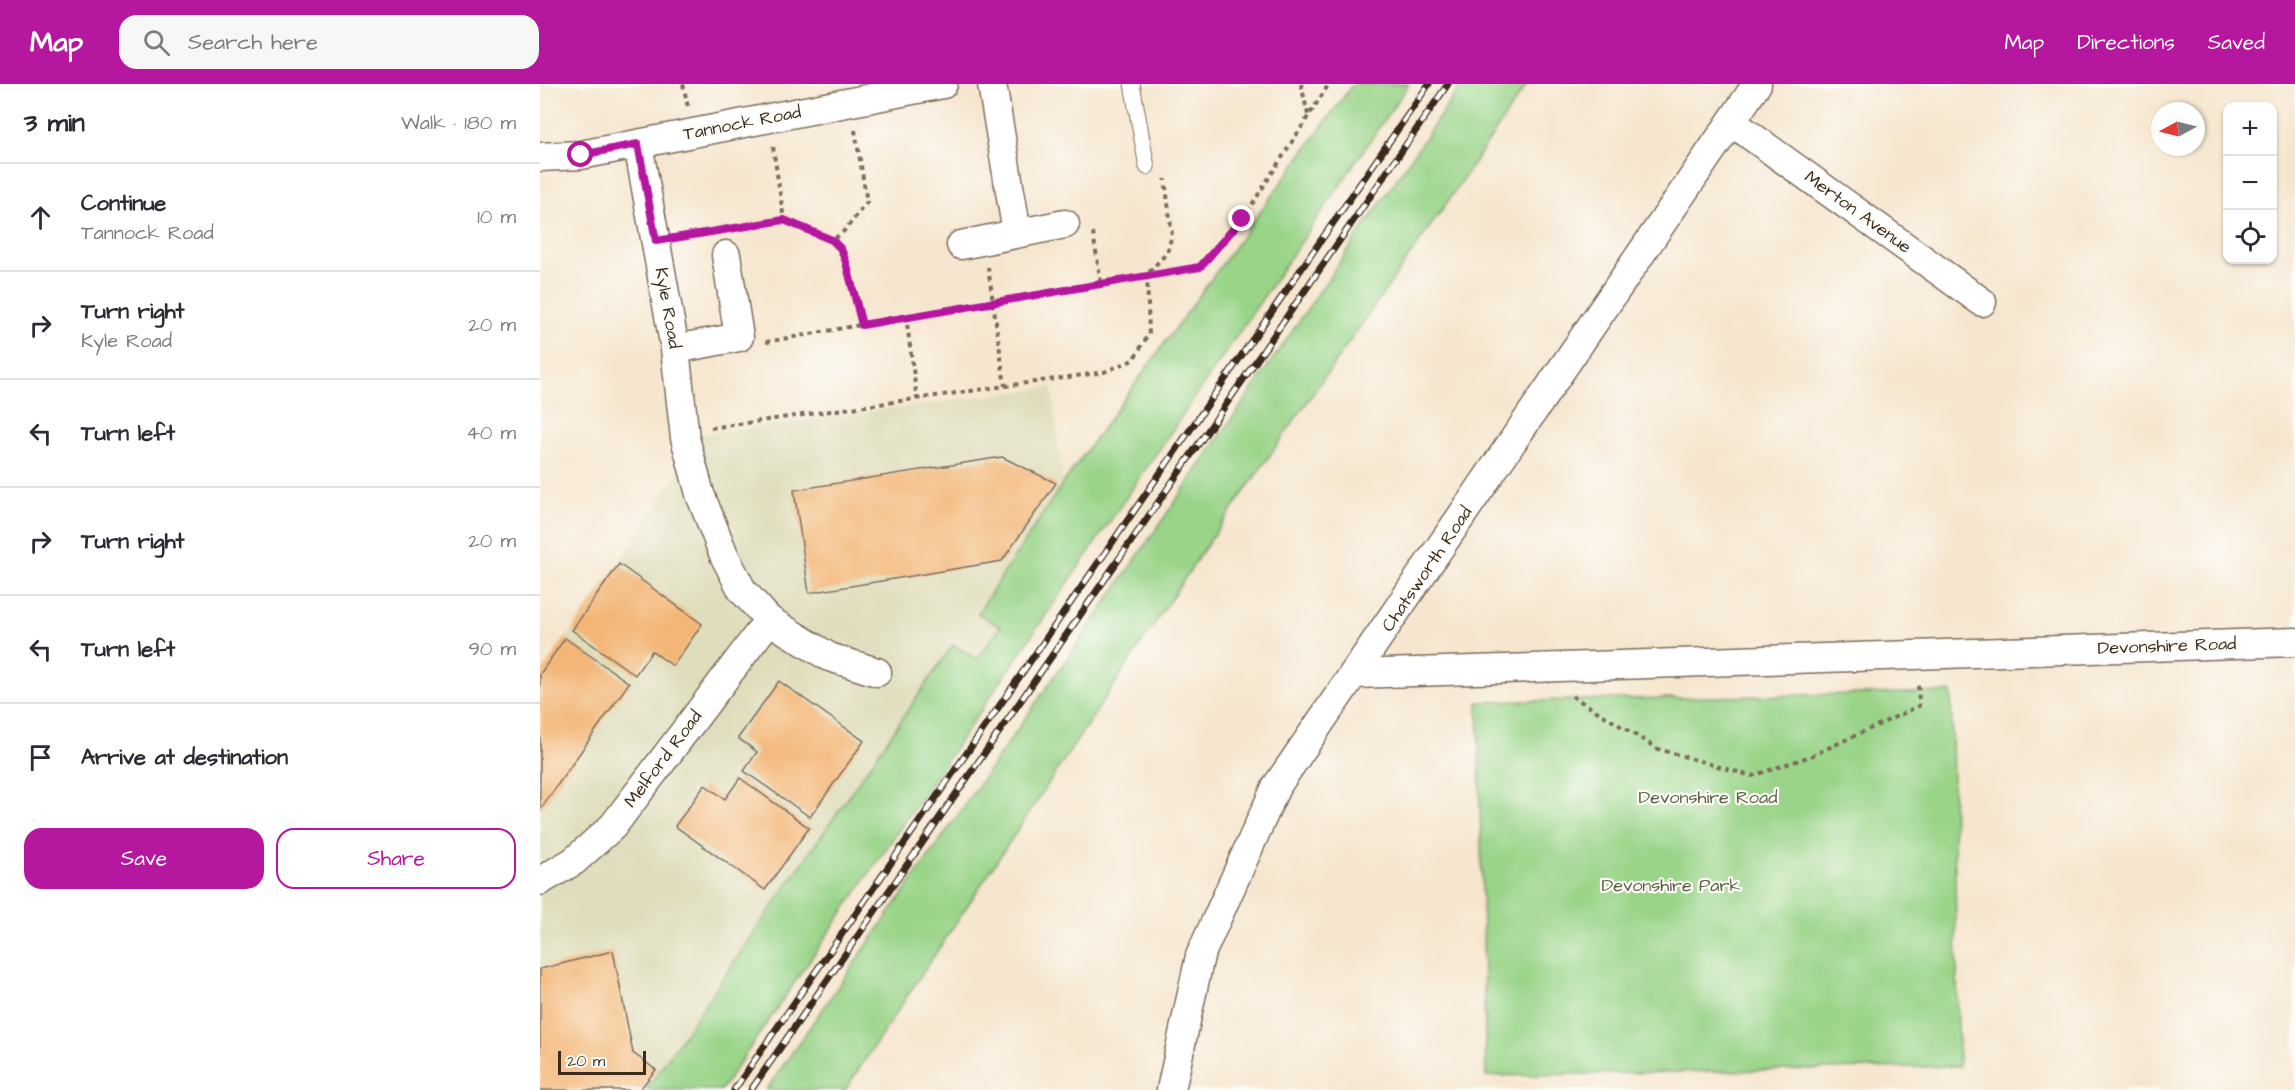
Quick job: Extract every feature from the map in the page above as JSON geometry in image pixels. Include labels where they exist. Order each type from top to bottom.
[{"type":"street","name":"Tannock Road","points":[[540,157],[581,155],[768,118],[859,95],[943,84]]},
{"type":"street","points":[[992,84],[1017,233]]},
{"type":"street","name":"Chatsworth Road","points":[[1171,1090],[1200,956],[1276,787],[1356,674],[1733,123],[1757,84]]},
{"type":"street","name":"Merton Avenue","points":[[1733,123],[1982,302]]},
{"type":"street","name":"Kyle Road","points":[[638,144],[675,349],[684,435]]},
{"type":"street","points":[[961,244],[1065,224]]},
{"type":"street","points":[[675,349],[739,337],[722,239]]},
{"type":"street","points":[[684,435],[700,494],[724,555],[742,590],[769,620],[829,657],[877,672]]},
{"type":"street","name":"Melford Road","points":[[540,881],[574,861],[613,826],[769,620]]},
{"type":"street","name":"Devonshire Road","points":[[1356,674],[2295,642]]},
{"type":"lane","points":[[1132,84],[1147,167]]},
{"type":"path","points":[[1301,84],[1308,116]]},
{"type":"path","points":[[739,337],[761,343],[1147,274],[1200,267],[1242,219],[1329,84]]},
{"type":"path","points":[[832,240],[845,230],[867,202],[859,95]]},
{"type":"path","points":[[768,118],[784,220]]},
{"type":"path","points":[[684,435],[1104,372],[1133,360],[1149,334],[1147,274],[1167,253],[1172,235],[1164,165],[1147,167]]},
{"type":"path","points":[[656,241],[722,239],[784,220],[832,240],[841,249],[862,325]]},
{"type":"path","points":[[1065,224],[1092,220],[1101,283]]},
{"type":"path","points":[[993,301],[1005,386]]},
{"type":"path","points":[[906,316],[917,399]]},
{"type":"path","points":[[1567,693],[1658,749],[1752,776],[1811,756],[1919,706],[1918,655]]},
{"type":"shaded area","points":[[1052,387],[1063,483],[979,613],[1002,626],[977,659],[953,646],[646,1090],[540,1090],[540,674],[619,564],[703,434]]},
{"type":"green space","points":[[1353,84],[1409,84],[721,1090],[646,1090],[953,645],[977,659],[1001,627],[978,613],[1063,483]]},
{"type":"green space","points":[[1462,84],[1527,84],[1457,188],[1200,555],[845,1090],[766,1090],[1089,627]]},
{"type":"green space","name":"Devonshire Park","points":[[1951,692],[1959,1066],[1486,1076],[1478,702]]},
{"type":"building","points":[[1002,457],[1056,483],[1002,561],[809,593],[794,490]]},
{"type":"building","points":[[619,564],[702,624],[673,666],[652,651],[635,675],[572,630]]},
{"type":"building","points":[[565,638],[629,683],[540,810],[540,674]]},
{"type":"building","points":[[779,681],[864,741],[810,817],[744,771],[757,752],[738,738]]},
{"type":"building","points":[[740,778],[809,828],[765,890],[675,826],[705,785],[725,799]]},
{"type":"building","points":[[613,951],[633,1053],[656,1070],[639,1090],[540,1090],[540,969]]},
{"type":"railway","points":[[734,1090],[1429,84]]},
{"type":"railway","points":[[751,1090],[1448,84]]},
{"type":"route","points":[[581,155],[638,144],[656,241],[784,220],[832,240],[841,249],[846,262],[862,325],[1147,274],[1200,267],[1242,219]]}]
